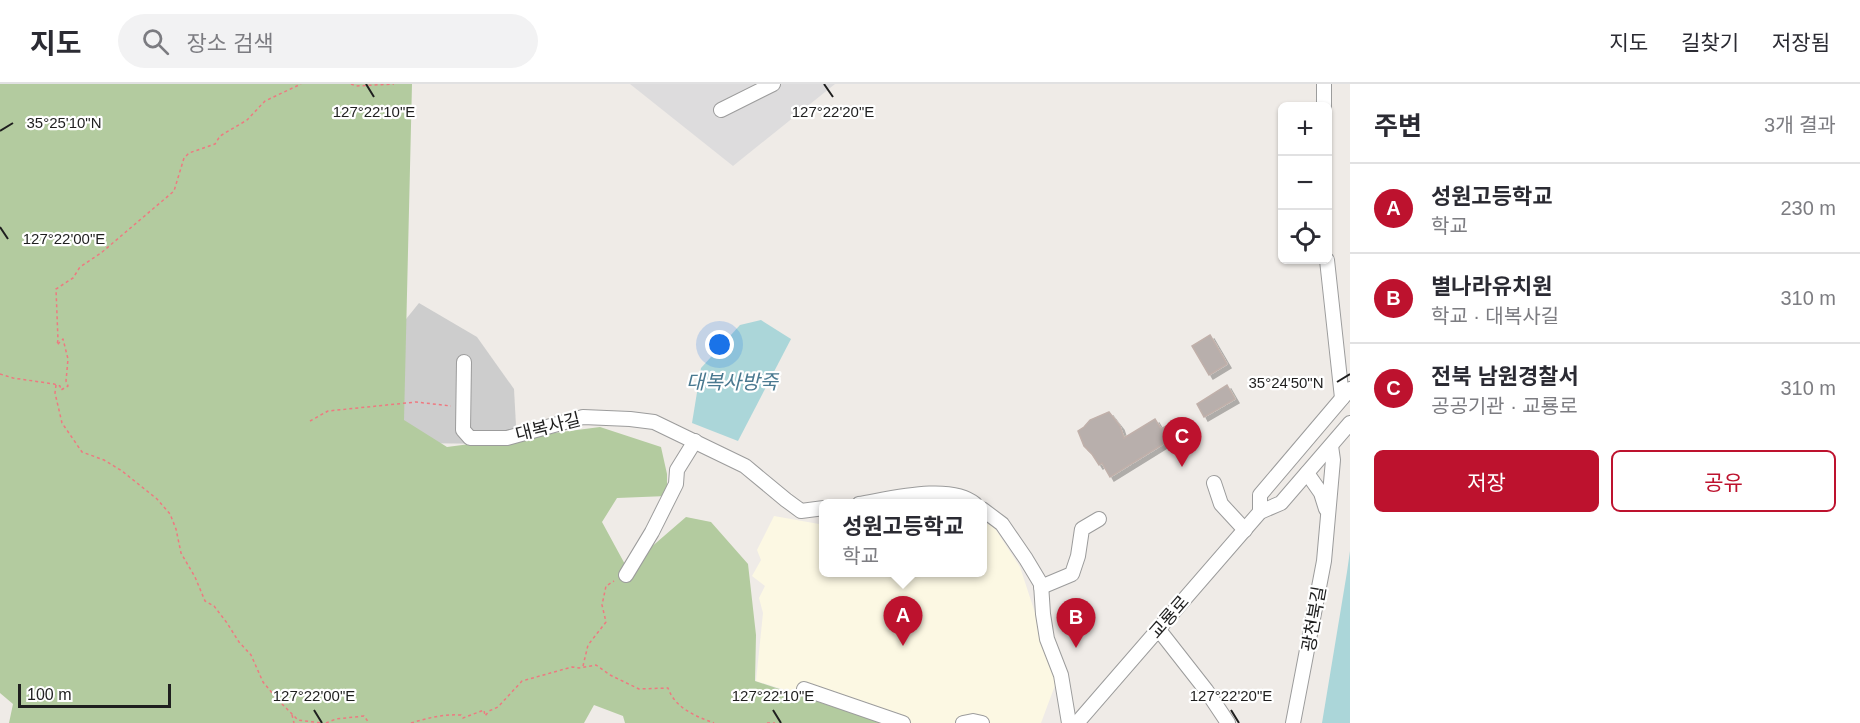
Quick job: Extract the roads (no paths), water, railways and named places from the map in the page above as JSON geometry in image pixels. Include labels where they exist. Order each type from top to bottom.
[{"type":"street","points":[[721,110],[773,84]]},
{"type":"street","points":[[1324,84],[1324,102]]},
{"type":"street","points":[[1328,264],[1346,394]]},
{"type":"street","name":"대복사길","points":[[464,362],[463,430],[470,438],[507,438],[583,417],[654,422],[745,466],[801,511],[819,509]]},
{"type":"street","name":"교룡로","points":[[1260,512],[1260,495],[1346,394]]},
{"type":"street","name":"교룡로","points":[[1077,723],[1260,512],[1281,504],[1350,423]]},
{"type":"street","points":[[626,575],[652,532],[676,484],[677,470],[695,441]]},
{"type":"street","name":"광천북길","points":[[1293,723],[1324,561],[1333,460],[1331,446]]},
{"type":"street","points":[[1307,473],[1321,493],[1328,513]]},
{"type":"street","points":[[1214,483],[1221,504],[1245,530]]},
{"type":"street","points":[[892,499],[917,495],[952,494],[968,499]]},
{"type":"street","points":[[987,513],[1002,524],[1026,559],[1041,587],[1047,639],[1061,675],[1069,723]]},
{"type":"street","points":[[1041,587],[1072,574],[1078,556],[1082,529],[1099,519]]},
{"type":"street","points":[[1159,630],[1206,690],[1228,723]]},
{"type":"street","points":[[804,689],[903,723]]},
{"type":"street","points":[[963,723],[973,721],[982,723]]},
{"type":"water","name":"대복사방죽","points":[[761,320],[791,339],[738,441],[692,423],[701,368],[740,325]]},
{"type":"water","points":[[1350,551],[1350,723],[1322,723],[1347,572]]},
{"type":"place","name":"전북 남원경찰서","points":[[1182,467]]},
{"type":"place","name":"성원고등학교","points":[[903,646]]},
{"type":"place","name":"별나라유치원","points":[[1076,648]]}]
